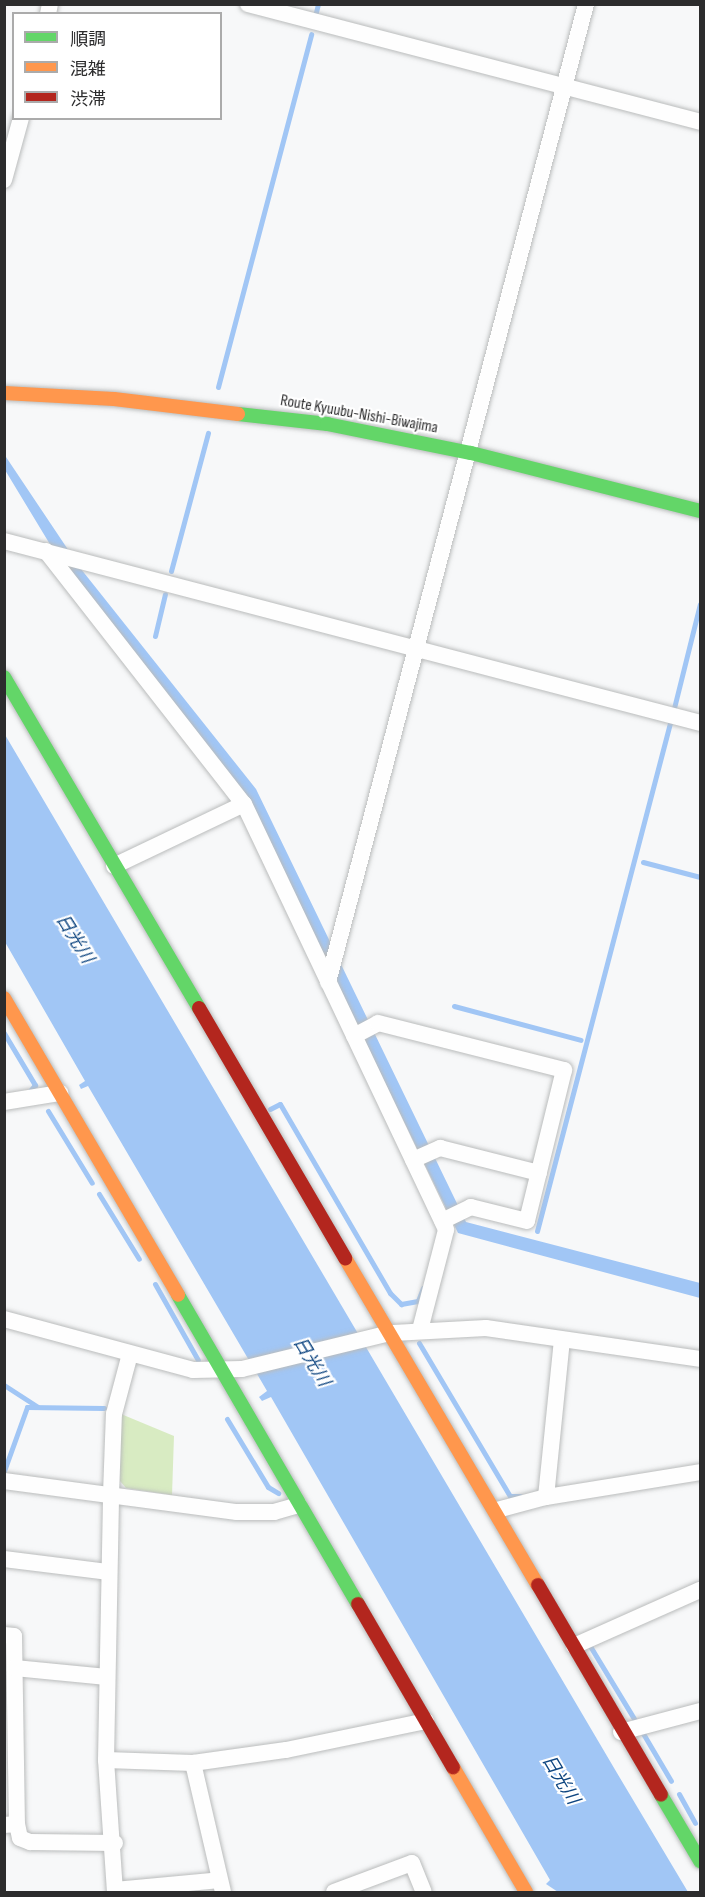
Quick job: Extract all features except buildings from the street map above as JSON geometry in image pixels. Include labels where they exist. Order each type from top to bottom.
[{"type":"street","points":[[248,4],[700,122]]},
{"type":"street","points":[[329,980],[471,453],[586,4]]},
{"type":"street","points":[[4,180],[20,120]]},
{"type":"street","name":"Route Kyuubu-Nishi-Biwajima","points":[[4,393],[243,412],[471,453],[700,511]]},
{"type":"street","points":[[4,541],[700,723]]},
{"type":"street","points":[[50,552],[244,804],[415,1159],[450,1217]]},
{"type":"street","points":[[4,677],[389,1334],[497,1510],[621,1732],[700,1861]]},
{"type":"street","points":[[114,866],[244,804]]},
{"type":"street","points":[[4,998],[526,1893]]},
{"type":"street","points":[[356,1035],[375,1025],[564,1070],[527,1221],[471,1207],[450,1217],[420,1330]]},
{"type":"street","points":[[4,1102],[60,1093]]},
{"type":"street","points":[[415,1159],[436,1150],[539,1173]]},
{"type":"street","points":[[4,1319],[193,1370],[242,1369],[389,1334],[420,1330],[486,1328],[700,1359]]},
{"type":"street","points":[[546,1497],[562,1340]]},
{"type":"street","points":[[130,1354],[114,1414],[111,1494],[106,1760],[116,1843],[116,1891],[221,1886],[193,1763]]},
{"type":"street","points":[[497,1510],[546,1497],[700,1472]]},
{"type":"street","points":[[4,1481],[237,1512],[274,1512],[299,1505]]},
{"type":"street","points":[[4,1559],[109,1572]]},
{"type":"street","points":[[574,1646],[700,1590]]},
{"type":"street","points":[[4,1635],[14,1636],[11,1825],[20,1838],[30,1842],[116,1843]]},
{"type":"street","points":[[15,1668],[107,1677]]},
{"type":"street","points":[[621,1732],[700,1711]]},
{"type":"street","points":[[106,1760],[193,1763],[286,1750],[426,1720]]},
{"type":"street","points":[[334,1893],[412,1863],[424,1893]]},
{"type":"green space","points":[[121,1414],[174,1436],[172,1495],[126,1488],[120,1481]]},
{"type":"water","points":[[4,454],[81,569],[256,789],[466,1222],[700,1283],[700,1298],[458,1233],[247,798],[51,546],[5,470]]},
{"type":"water","name":"日光川","points":[[4,733],[688,1892],[558,1892],[546,1884],[550,1880],[271,1397],[262,1401],[259,1397],[267,1391],[88,1086],[81,1089],[79,1085],[85,1081],[5,942]]},
{"type":"waterway","points":[[316,12],[318,4]]},
{"type":"waterway","points":[[218,387],[311,34]]},
{"type":"waterway","points":[[171,571],[208,433]]},
{"type":"waterway","points":[[155,636],[165,594]]},
{"type":"waterway","points":[[674,708],[700,604]]},
{"type":"waterway","points":[[537,1231],[670,723]]},
{"type":"waterway","points":[[643,862],[700,877]]},
{"type":"waterway","points":[[454,1006],[581,1040]]},
{"type":"waterway","points":[[4,1033],[35,1085],[28,1093]]},
{"type":"waterway","points":[[270,1109],[280,1104],[390,1293],[401,1304],[418,1301],[423,1288]]},
{"type":"waterway","points":[[48,1111],[92,1183]]},
{"type":"waterway","points":[[99,1194],[139,1259]]},
{"type":"waterway","points":[[155,1284],[198,1360]]},
{"type":"waterway","points":[[419,1343],[510,1496],[520,1496]]},
{"type":"waterway","points":[[4,1385],[38,1407]]},
{"type":"waterway","points":[[4,1471],[27,1407],[104,1408]]},
{"type":"waterway","points":[[227,1419],[268,1487],[278,1493]]},
{"type":"waterway","points":[[590,1646],[636,1722]]},
{"type":"waterway","points":[[641,1730],[671,1781]]},
{"type":"waterway","points":[[679,1794],[695,1823]]},
{"type":"traffic: fast","points":[[238,414],[327,424],[471,453],[700,511]]},
{"type":"traffic: fast","points":[[4,677],[199,1008]]},
{"type":"traffic: fast","points":[[178,1295],[358,1604]]},
{"type":"traffic: fast","points":[[661,1795],[700,1861]]},
{"type":"traffic: slow","points":[[4,393],[114,399],[238,414]]},
{"type":"traffic: slow","points":[[4,998],[178,1295]]},
{"type":"traffic: slow","points":[[345,1258],[538,1585]]},
{"type":"traffic: slow","points":[[453,1767],[526,1892]]},
{"type":"traffic: jam","points":[[199,1008],[345,1258]]},
{"type":"traffic: jam","points":[[538,1585],[661,1795]]},
{"type":"traffic: jam","points":[[358,1604],[453,1767]]}]
